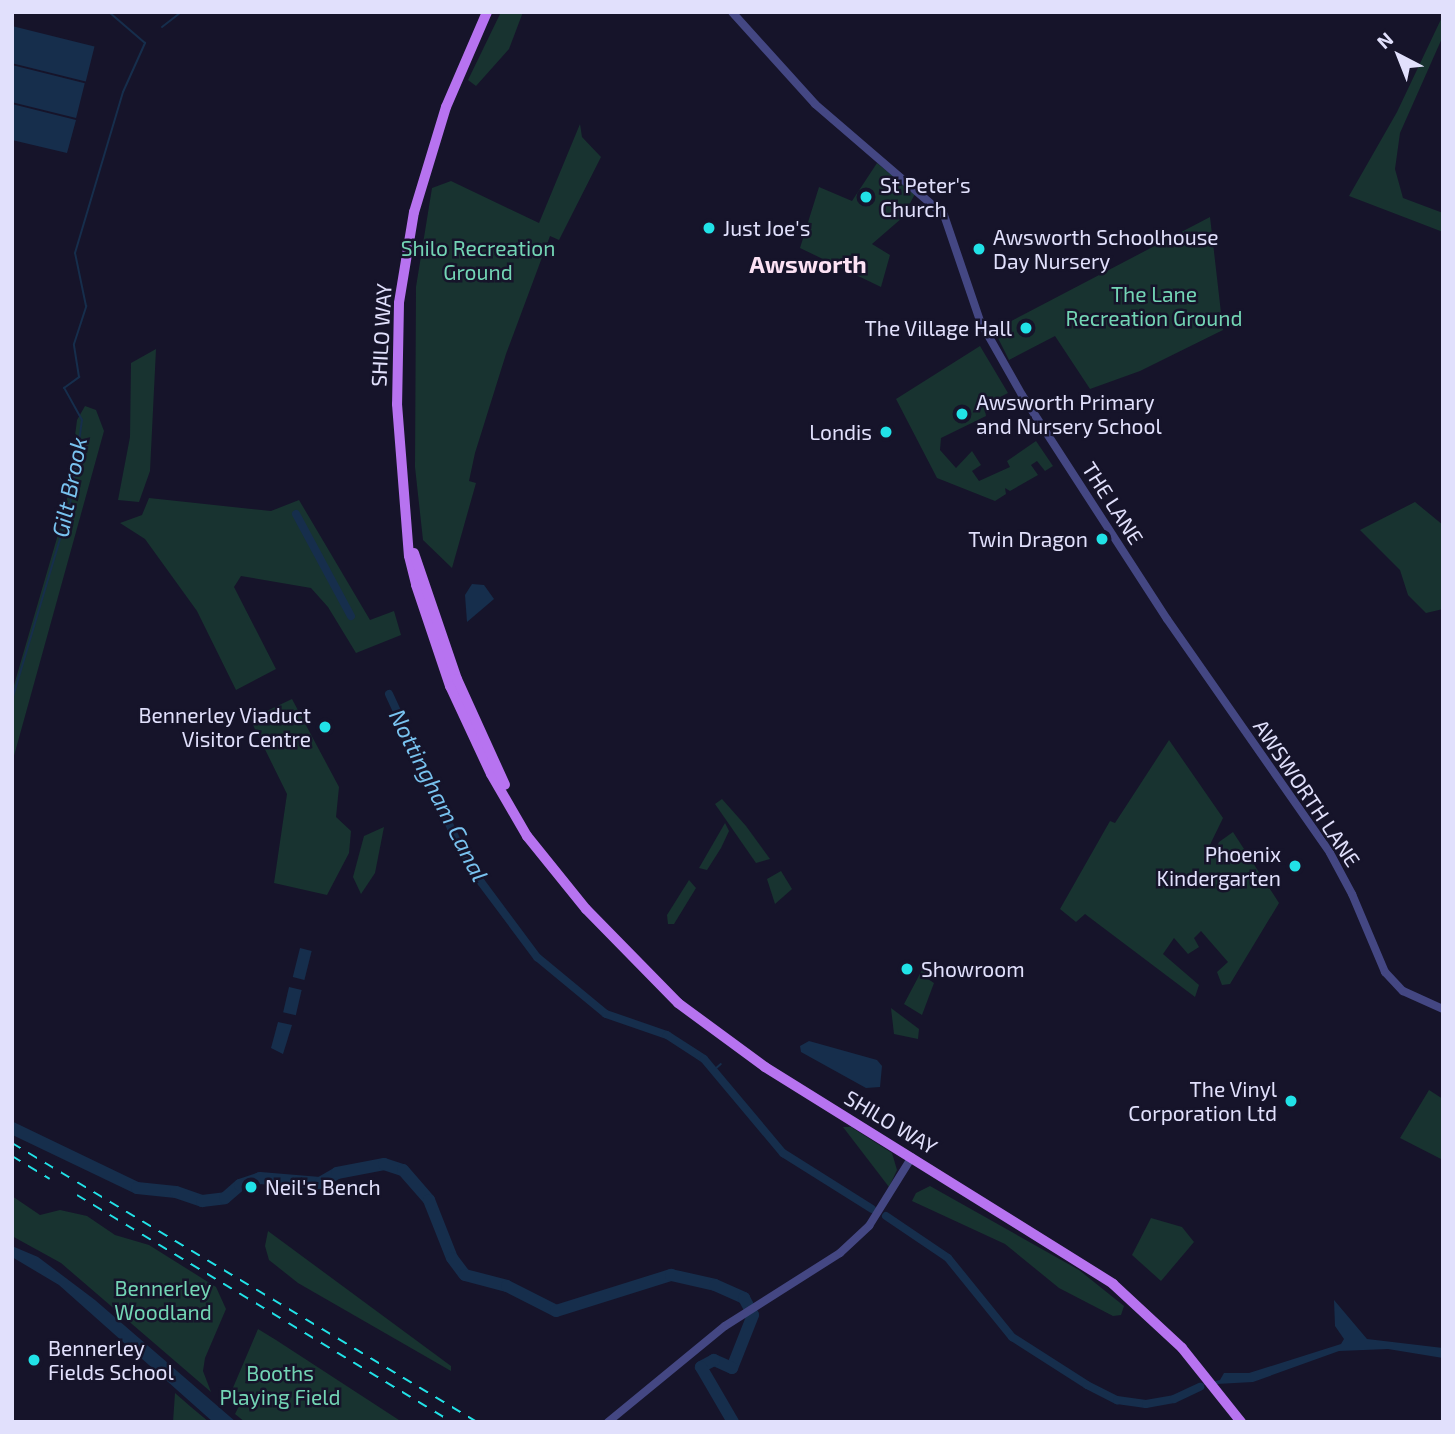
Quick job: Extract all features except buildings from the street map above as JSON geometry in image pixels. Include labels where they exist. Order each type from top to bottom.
[{"type":"main road","name":"SHILO WAY","points":[[487,12],[434,142],[405,262],[397,348],[397,417],[410,547],[457,679],[534,840],[604,930],[678,1003],[765,1067],[1120,1290],[1182,1348],[1241,1422]]},
{"type":"street","name":"THE LANE","points":[[732,12],[816,104],[915,187],[948,220],[980,321],[1007,369],[1167,619]]},
{"type":"street","name":"AWSWORTH LANE","points":[[1167,619],[1335,862],[1385,972],[1403,991],[1443,1009]]},
{"type":"street","points":[[608,1422],[740,1317],[824,1266],[859,1236],[912,1157]]},
{"type":"green space","points":[[501,12],[523,12],[509,49],[476,86],[468,80]]},
{"type":"green space","points":[[1443,15],[1443,36],[1400,133],[1395,169],[1403,198],[1443,213],[1443,232],[1349,196],[1397,112]]},
{"type":"green space","name":"Shilo Recreation Ground","points":[[580,124],[582,137],[601,157],[559,240],[550,236],[506,354],[475,453],[469,481],[476,483],[452,568],[423,540],[415,467],[416,287],[432,188],[451,181],[539,223]]},
{"type":"green space","points":[[877,163],[915,194],[902,218],[872,244],[890,255],[881,287],[800,248],[819,187],[852,201]]},
{"type":"green space","name":"The Lane Recreation Ground","points":[[1210,217],[1223,330],[1140,371],[1090,389],[1055,336],[1009,360],[994,330]]},
{"type":"green space","name":"Awsworth Primary and Nursery School","points":[[980,346],[1008,393],[984,405],[986,416],[941,438],[940,450],[956,468],[972,451],[981,465],[972,471],[979,481],[1010,467],[1007,461],[1036,441],[1053,466],[1045,471],[1037,461],[1031,465],[1038,475],[1010,491],[1005,488],[1006,494],[995,501],[937,478],[896,399]]},
{"type":"green space","points":[[156,349],[150,471],[139,502],[118,500],[130,437],[131,363]]},
{"type":"green space","points":[[85,406],[96,410],[104,431],[12,763],[12,692],[66,507],[77,420]]},
{"type":"green space","points":[[149,498],[271,511],[299,500],[370,620],[394,611],[401,635],[356,653],[328,607],[311,588],[241,576],[234,587],[276,669],[236,690],[197,611],[145,539],[120,523],[142,515]]},
{"type":"green space","points":[[1415,502],[1443,525],[1443,609],[1426,613],[1408,595],[1400,570],[1360,530]]},
{"type":"green space","points":[[292,699],[339,787],[336,817],[351,831],[349,853],[327,895],[274,883],[287,794],[250,719]]},
{"type":"green space","points":[[1169,740],[1223,818],[1205,855],[1211,858],[1219,842],[1233,832],[1279,903],[1230,984],[1222,985],[1217,972],[1228,962],[1201,931],[1194,938],[1199,947],[1188,954],[1174,938],[1163,954],[1199,985],[1195,997],[1085,914],[1076,922],[1060,909],[1110,821],[1115,823]]},
{"type":"green space","points":[[722,799],[770,859],[756,863],[715,804]]},
{"type":"green space","points":[[725,823],[729,831],[721,848],[707,870],[699,868]]},
{"type":"green space","points":[[384,827],[375,873],[361,894],[353,877],[364,836]]},
{"type":"green space","points":[[781,871],[792,889],[775,904],[767,879]]},
{"type":"green space","points":[[689,880],[696,888],[674,924],[668,924],[667,915]]},
{"type":"green space","points":[[922,970],[936,977],[925,977],[934,983],[922,1015],[904,1004]]},
{"type":"green space","points":[[891,1008],[919,1029],[918,1039],[894,1034]]},
{"type":"green space","points":[[1429,1090],[1443,1099],[1443,1160],[1400,1138]]},
{"type":"green space","points":[[843,1127],[851,1127],[892,1153],[897,1170],[889,1187]]},
{"type":"green space","points":[[930,1186],[1079,1270],[1124,1306],[1121,1315],[1113,1316],[1059,1288],[1005,1244],[912,1201],[916,1193]]},
{"type":"green space","name":"Bennerley Woodland","points":[[12,1196],[40,1215],[60,1210],[87,1216],[115,1235],[149,1245],[216,1287],[226,1309],[205,1358],[203,1371],[211,1392],[61,1263],[12,1236]]},
{"type":"green space","points":[[1151,1218],[1182,1227],[1194,1242],[1161,1281],[1132,1255]]},
{"type":"green space","points":[[268,1231],[451,1366],[451,1371],[298,1283],[269,1260],[265,1246]]},
{"type":"green space","name":"Booths Playing Field","points":[[258,1329],[402,1422],[245,1422],[235,1414],[240,1404],[229,1397]]},
{"type":"green space","points":[[175,1393],[191,1407],[209,1422],[173,1422]]},
{"type":"water","points":[[12,26],[94,47],[86,81],[12,63]]},
{"type":"water","points":[[12,65],[85,83],[76,118],[12,102]]},
{"type":"water","points":[[12,104],[76,120],[67,153],[12,140]]},
{"type":"water","points":[[472,584],[484,585],[494,599],[467,622],[465,595]]},
{"type":"water","points":[[300,948],[312,951],[304,980],[293,977]]},
{"type":"water","points":[[289,987],[302,990],[296,1015],[283,1012]]},
{"type":"water","points":[[278,1022],[292,1025],[283,1054],[271,1048]]},
{"type":"water","points":[[809,1041],[877,1060],[882,1066],[880,1087],[866,1088],[801,1052],[800,1046]]},
{"type":"water","points":[[12,1246],[38,1257],[95,1300],[236,1422],[213,1422],[59,1285],[12,1257]]},
{"type":"water","points":[[1334,1300],[1367,1339],[1443,1348],[1443,1358],[1388,1349],[1339,1351],[1253,1382],[1198,1385],[1220,1380],[1224,1373],[1249,1373],[1341,1344],[1344,1339],[1335,1326]]},
{"type":"waterway","name":"Gilt Brook","points":[[12,700],[70,505],[82,420],[64,388],[79,377],[74,344],[86,306],[75,253],[123,92],[145,43],[109,12]]},
{"type":"waterway","name":"Gilt Brook","points":[[162,27],[181,12]]},
{"type":"waterway","name":"Nottingham Canal","points":[[296,514],[351,616]]},
{"type":"waterway","name":"Nottingham Canal","points":[[389,694],[458,843],[481,882],[537,957],[606,1014],[667,1035],[704,1059],[783,1153],[872,1209]]},
{"type":"waterway","points":[[714,1070],[721,1064]]},
{"type":"waterway","points":[[12,1128],[137,1188],[176,1192],[202,1201],[225,1198],[240,1185],[260,1178],[320,1183],[337,1173],[384,1164],[403,1170],[429,1200],[452,1258],[465,1275],[507,1286],[556,1311],[671,1275],[715,1285],[744,1298],[753,1315],[732,1368],[714,1360],[701,1367],[733,1422]]},
{"type":"waterway","name":"Nottingham Canal","points":[[886,1216],[948,1258],[1012,1337],[1087,1385],[1117,1400],[1146,1404],[1174,1399],[1200,1387]]},
{"type":"railway","points":[[12,1143],[477,1422]]},
{"type":"railway","points":[[12,1156],[50,1179]]},
{"type":"railway","points":[[77,1195],[452,1422]]},
{"type":"place","name":"St Peter's Church","points":[[866,197]]},
{"type":"place","name":"Just Joe's","points":[[709,228]]},
{"type":"place","name":"Awsworth Schoolhouse Day Nursery","points":[[979,249]]},
{"type":"place","name":"The Village Hall","points":[[1026,328]]},
{"type":"place","name":"Awsworth Primary and Nursery School","points":[[962,414]]},
{"type":"place","name":"Londis","points":[[886,432]]},
{"type":"place","name":"Twin Dragon","points":[[1102,539]]},
{"type":"place","name":"Bennerley Viaduct Visitor Centre","points":[[325,727]]},
{"type":"place","name":"Phoenix Kindergarten","points":[[1295,866]]},
{"type":"place","name":"Showroom","points":[[907,969]]},
{"type":"place","name":"The Vinyl Corporation Ltd","points":[[1291,1101]]},
{"type":"place","name":"Neil's Bench","points":[[251,1187]]},
{"type":"place","name":"Bennerley Fields School","points":[[34,1360]]},
{"type":"district","name":"Awsworth","points":[[808,264]]}]
